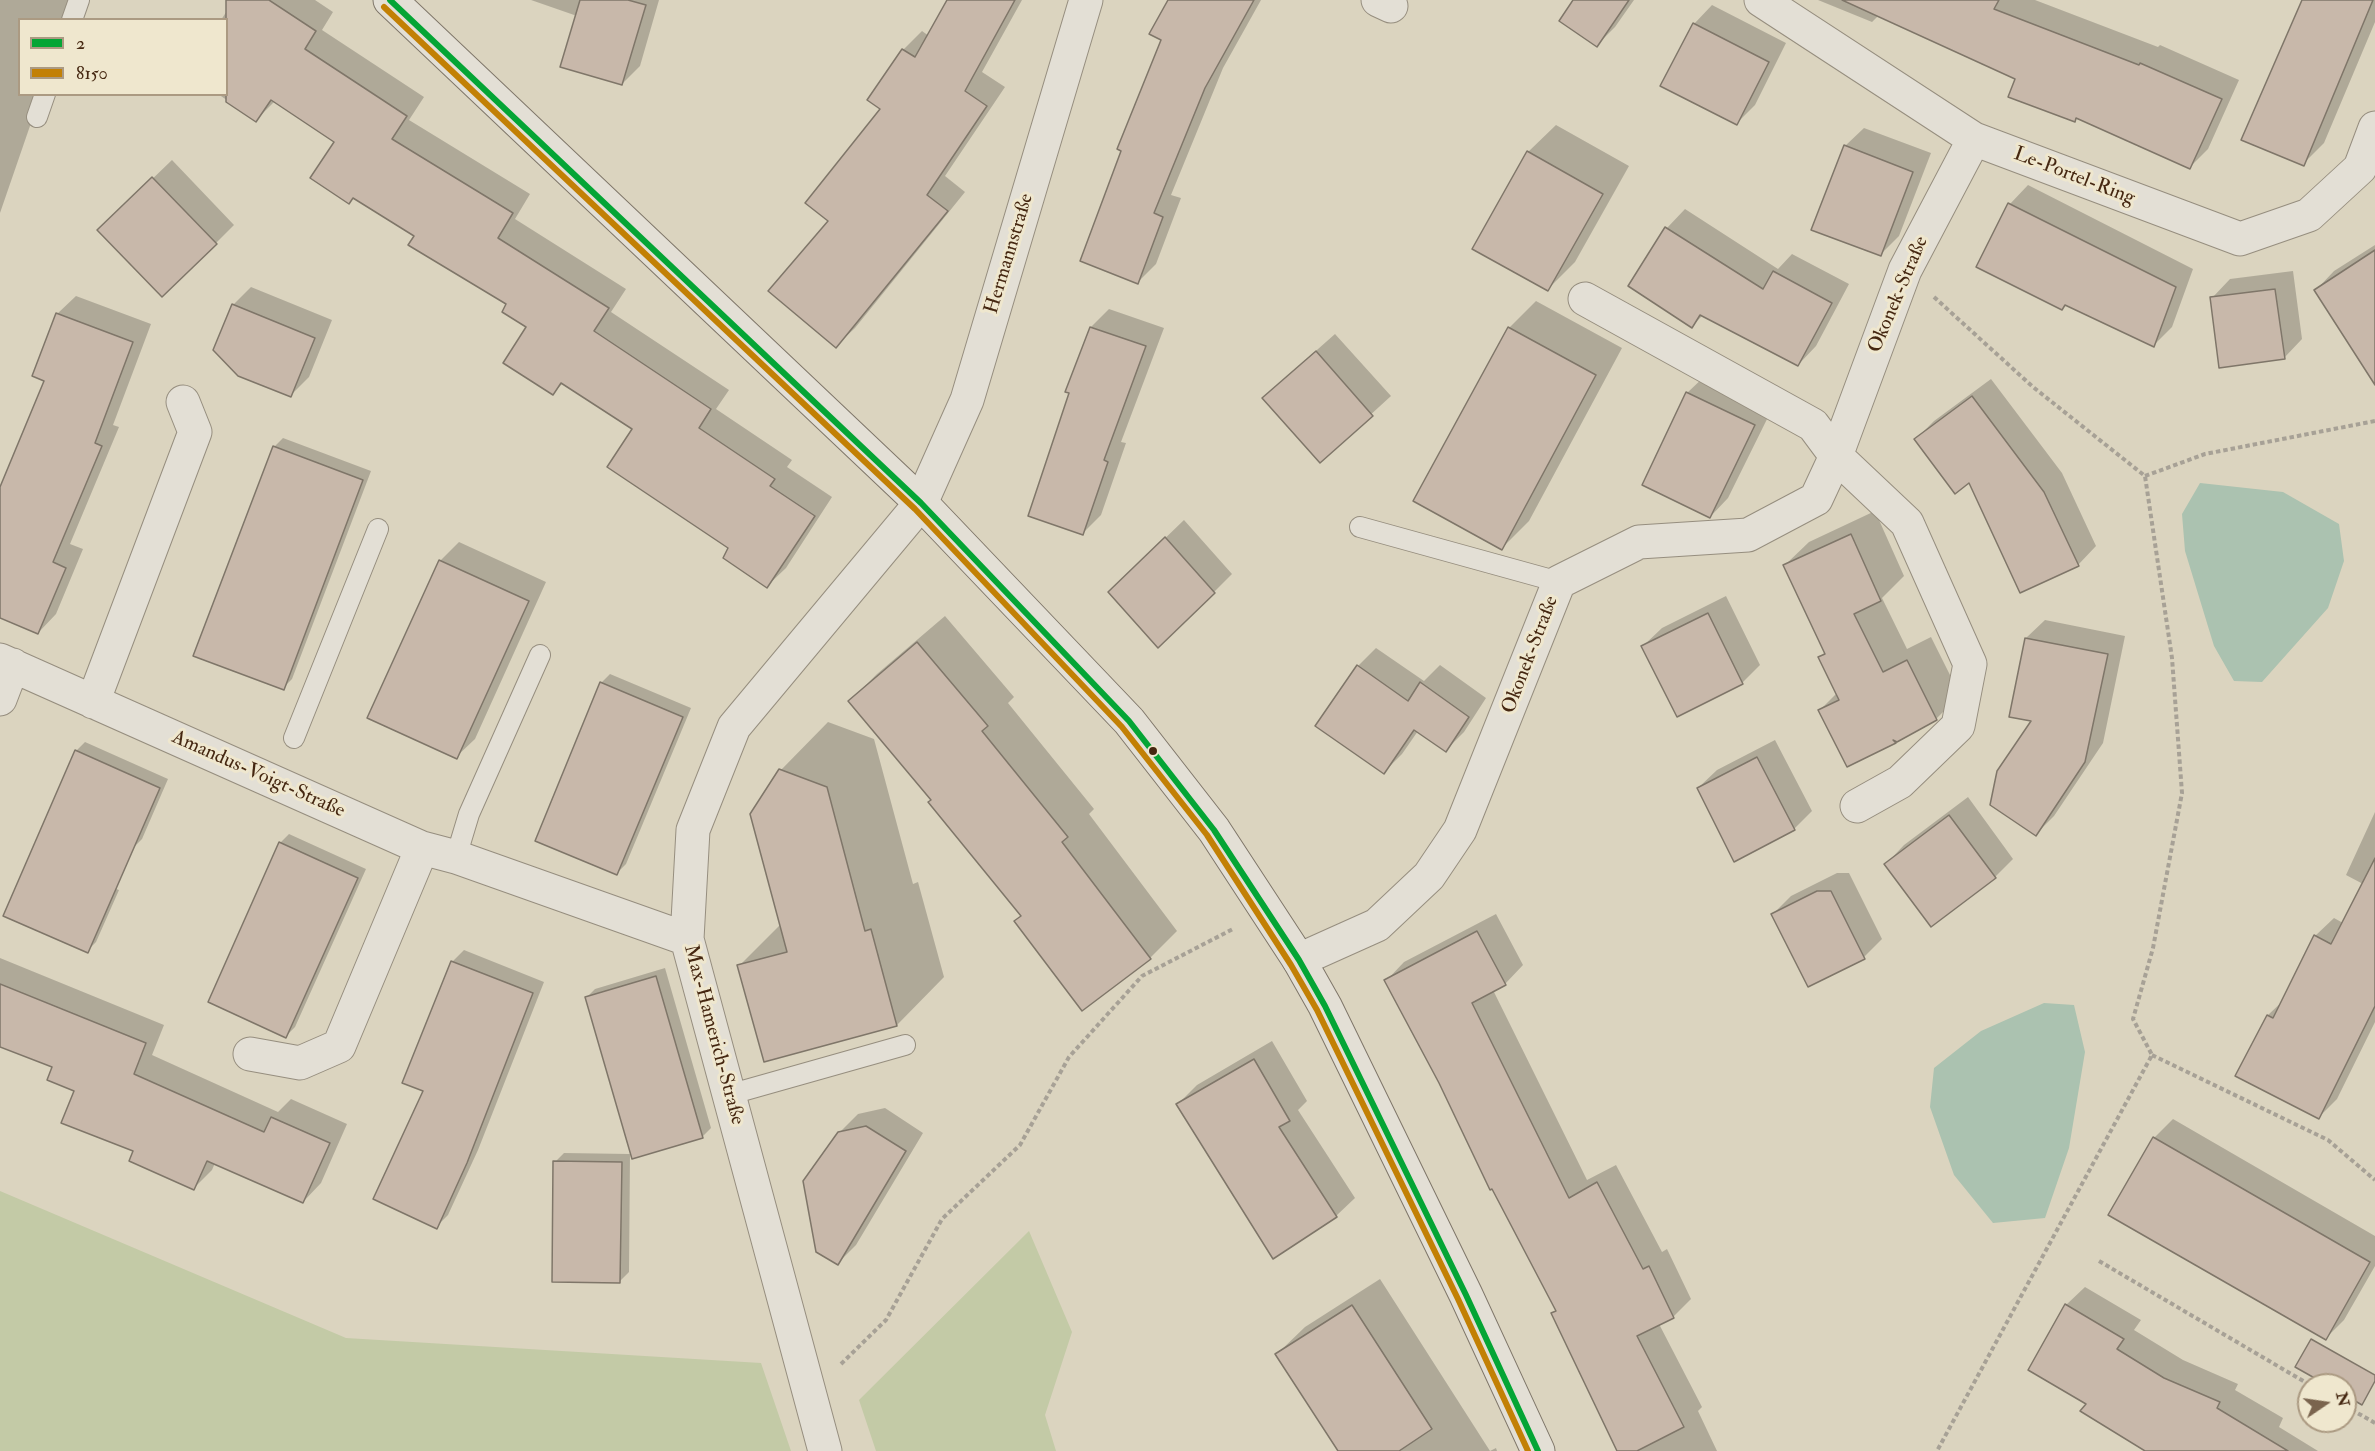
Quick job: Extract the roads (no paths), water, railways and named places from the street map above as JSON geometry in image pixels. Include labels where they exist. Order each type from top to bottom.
[{"type":"street","points":[[390,0],[921,503],[1129,721],[1214,830],[1299,960],[1401,1158],[1538,1451]]},
{"type":"street","name":"Hermannstraße","points":[[921,503],[967,400],[1086,0]]},
{"type":"street","name":"Le-Portel-Ring","points":[[1761,0],[1974,139],[2152,208],[2240,239],[2309,215],[2360,168],[2375,128]]},
{"type":"street","name":"Okonek-Straße","points":[[1299,960],[1377,925],[1429,876],[1460,830],[1559,582],[1639,542],[1748,535],[1816,499],[1836,456],[1905,270],[1974,139]]},
{"type":"street","points":[[1585,298],[1813,426],[1836,456],[1907,523],[1970,664],[1958,726],[1900,782],[1857,806]]},
{"type":"street","points":[[93,702],[195,432],[183,402]]},
{"type":"street","name":"Max-Hamerich-Straße","points":[[825,1451],[687,939],[693,830],[734,727],[921,503]]},
{"type":"street","name":"Amandus-Voigt-Straße","points":[[0,699],[6,663],[422,848],[456,857],[687,939]]},
{"type":"street","points":[[250,1054],[300,1063],[339,1046],[422,848]]},
{"type":"lane","points":[[73,18],[79,0]]},
{"type":"lane","points":[[37,117],[44,96]]},
{"type":"lane","points":[[1360,527],[1559,582]]},
{"type":"lane","points":[[294,738],[378,530]]},
{"type":"lane","points":[[456,857],[470,814],[540,655]]},
{"type":"lane","points":[[728,1095],[905,1045]]}]
